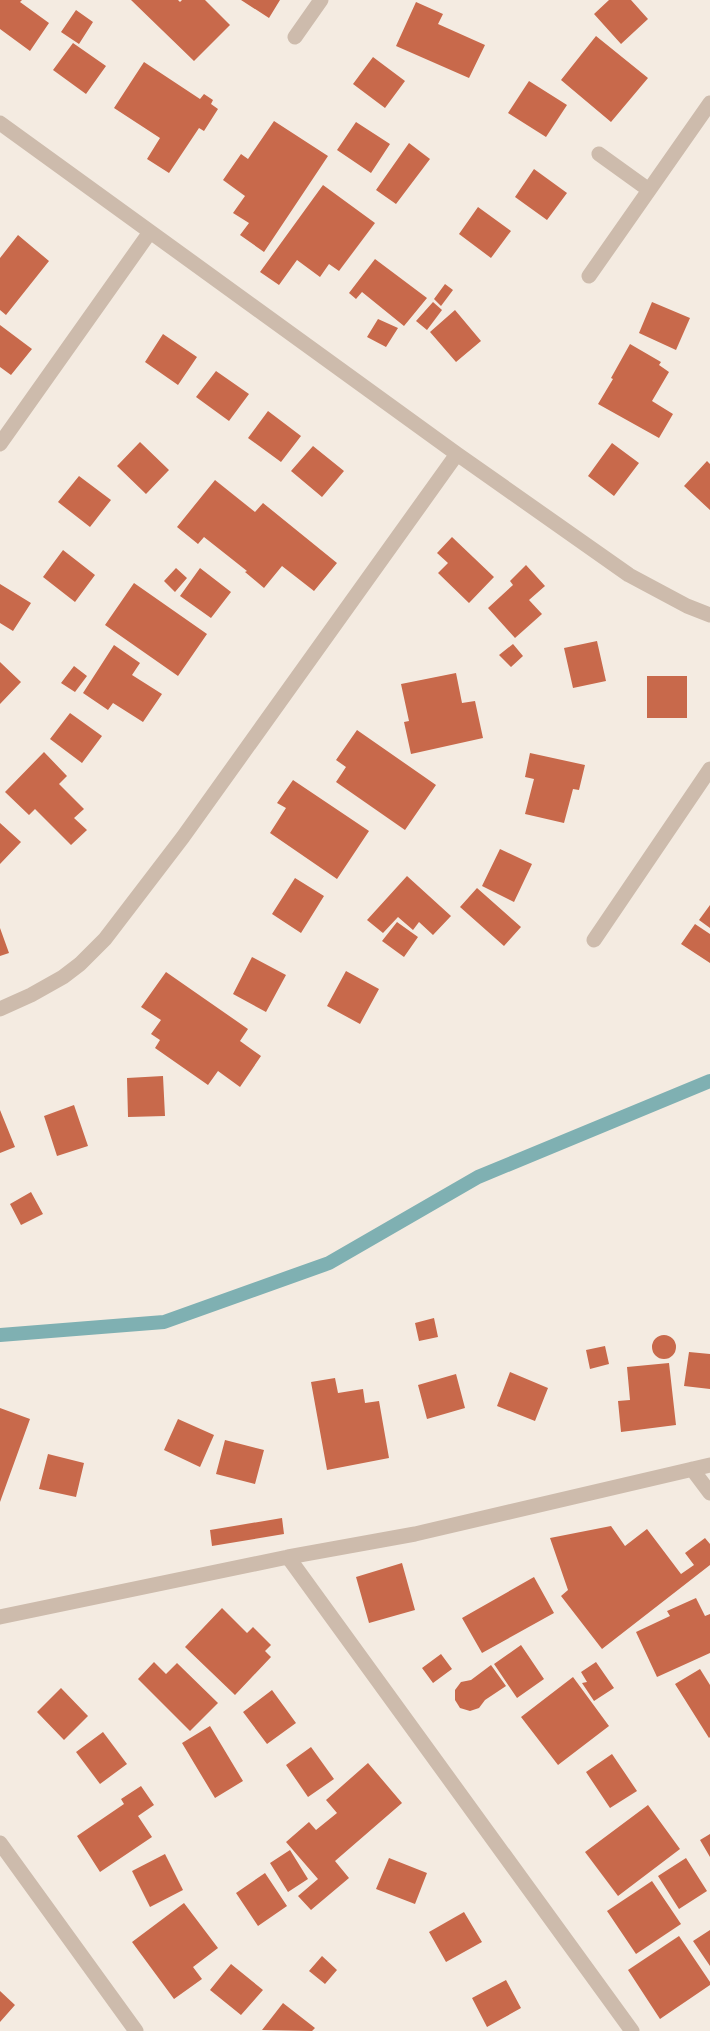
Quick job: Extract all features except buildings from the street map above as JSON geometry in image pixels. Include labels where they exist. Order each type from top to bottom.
[{"type":"street","points":[[295,37],[321,0]]},
{"type":"street","points":[[589,276],[710,102]]},
{"type":"street","points":[[0,123],[629,575],[687,606],[710,615]]},
{"type":"street","points":[[599,154],[649,190]]},
{"type":"street","points":[[0,444],[150,232]]},
{"type":"street","points":[[0,1009],[63,977],[81,964],[105,939],[183,837],[458,454]]},
{"type":"street","points":[[594,940],[710,769]]},
{"type":"street","points":[[0,1617],[288,1557],[415,1534],[710,1465]]},
{"type":"street","points":[[693,1469],[710,1493]]},
{"type":"street","points":[[288,1557],[632,2031]]},
{"type":"street","points":[[0,1843],[136,2031]]},
{"type":"waterway","points":[[0,1335],[164,1322],[329,1263],[478,1177],[710,1081]]}]
